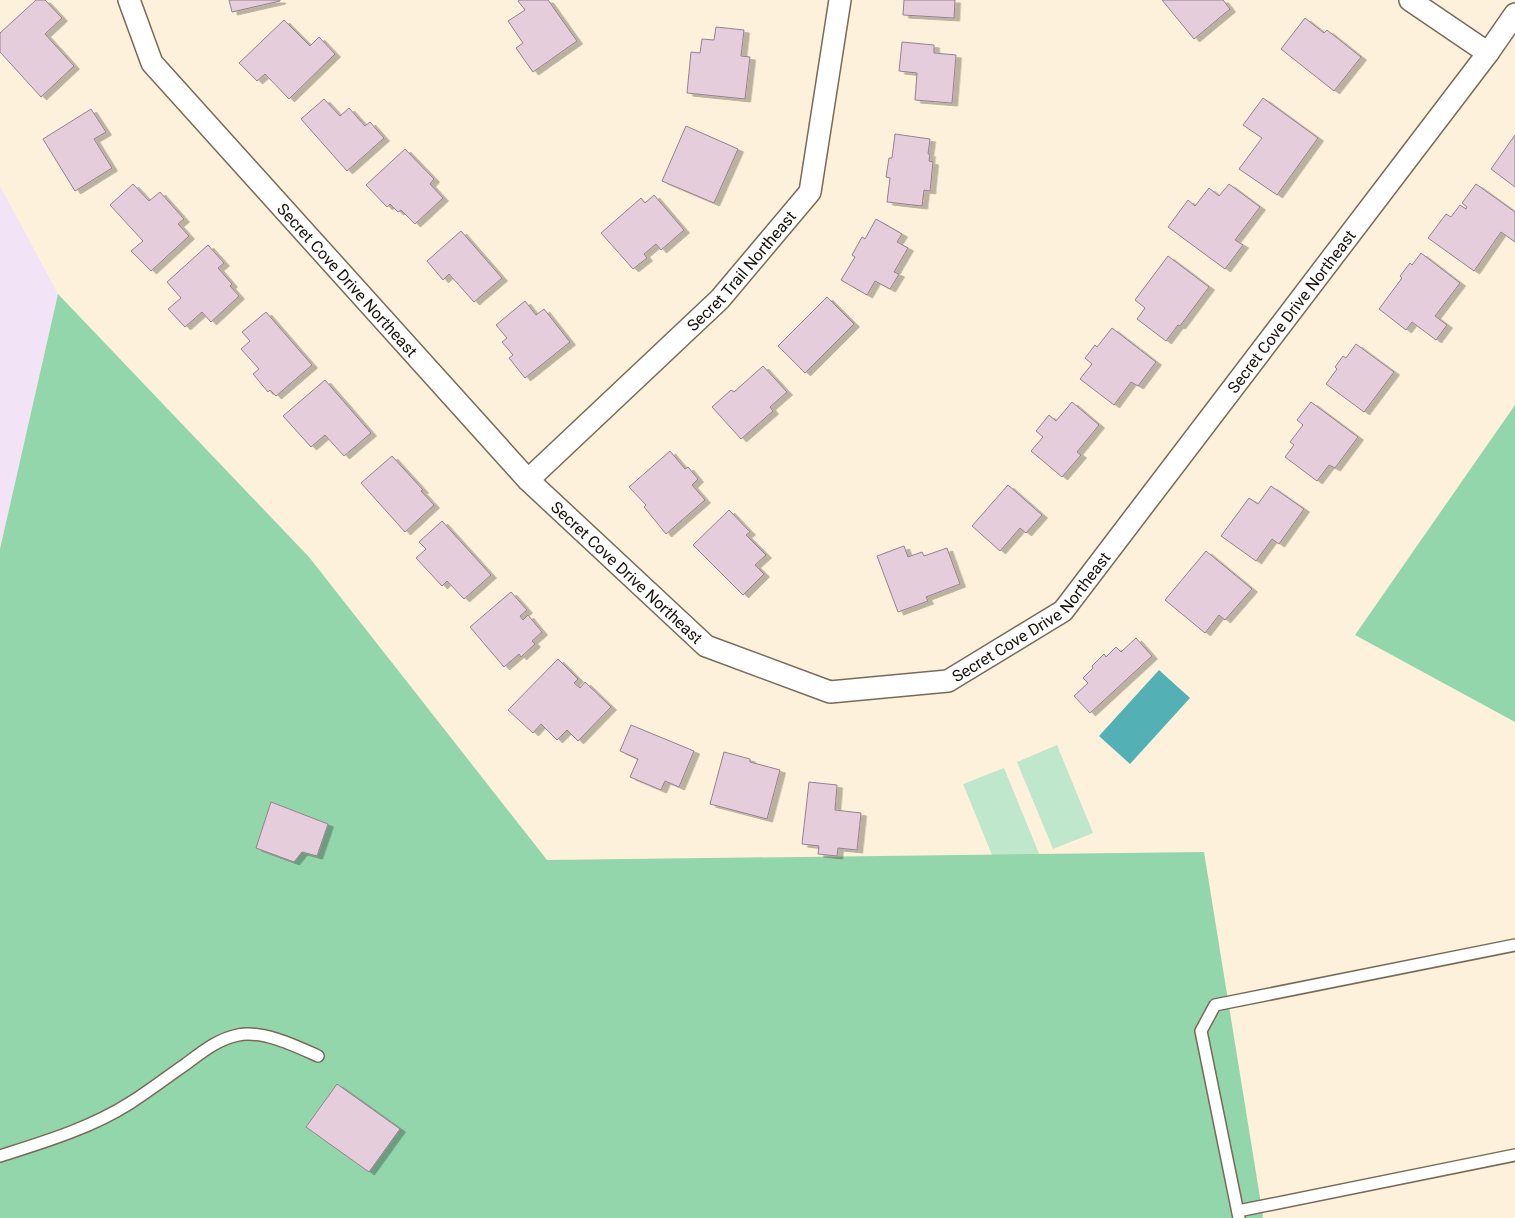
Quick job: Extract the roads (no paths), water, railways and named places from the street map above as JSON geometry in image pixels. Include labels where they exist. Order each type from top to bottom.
[{"type":"street","name":"Secret Cove Drive Northeast","points":[[129,0],[152,63],[528,480],[706,646],[830,692],[948,681],[1063,611],[1488,53],[1515,14]]},
{"type":"street","name":"Secret Trail Northeast","points":[[528,480],[720,299],[810,192],[840,0]]},
{"type":"street","points":[[1410,0],[1488,53]]},
{"type":"lane","points":[[1515,945],[1215,1005],[1201,1031],[1239,1215],[1515,1155]]},
{"type":"lane","points":[[0,1156],[41,1143],[104,1118],[130,1103],[216,1042],[239,1034],[256,1035],[287,1042],[318,1056]]},
{"type":"water","points":[[1159,670],[1190,698],[1130,764],[1099,736]]}]
